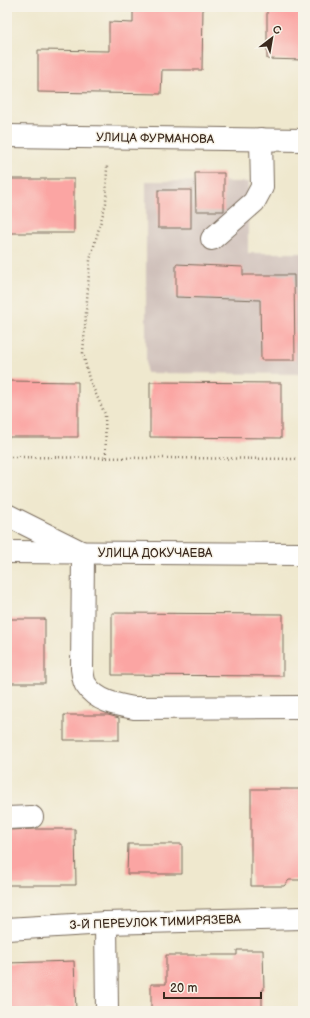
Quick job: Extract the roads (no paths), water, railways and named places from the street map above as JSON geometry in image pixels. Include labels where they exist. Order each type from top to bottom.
[{"type":"street","name":"УЛИЦА ФУРМАНОВА","points":[[7,136],[303,140]]},
{"type":"street","points":[[212,238],[254,202],[262,187],[261,139]]},
{"type":"street","points":[[7,515],[83,553],[82,669],[85,685],[98,697],[114,705],[134,708],[303,707]]},
{"type":"street","name":"УЛИЦА ДОКУЧАЕВА","points":[[7,552],[303,554]]},
{"type":"street","points":[[7,818],[32,817]]},
{"type":"street","name":"3-Й ПЕРЕУЛОК ТИМИРЯЗЕВА","points":[[7,929],[106,923],[303,918]]},
{"type":"street","points":[[106,923],[107,1011]]}]
